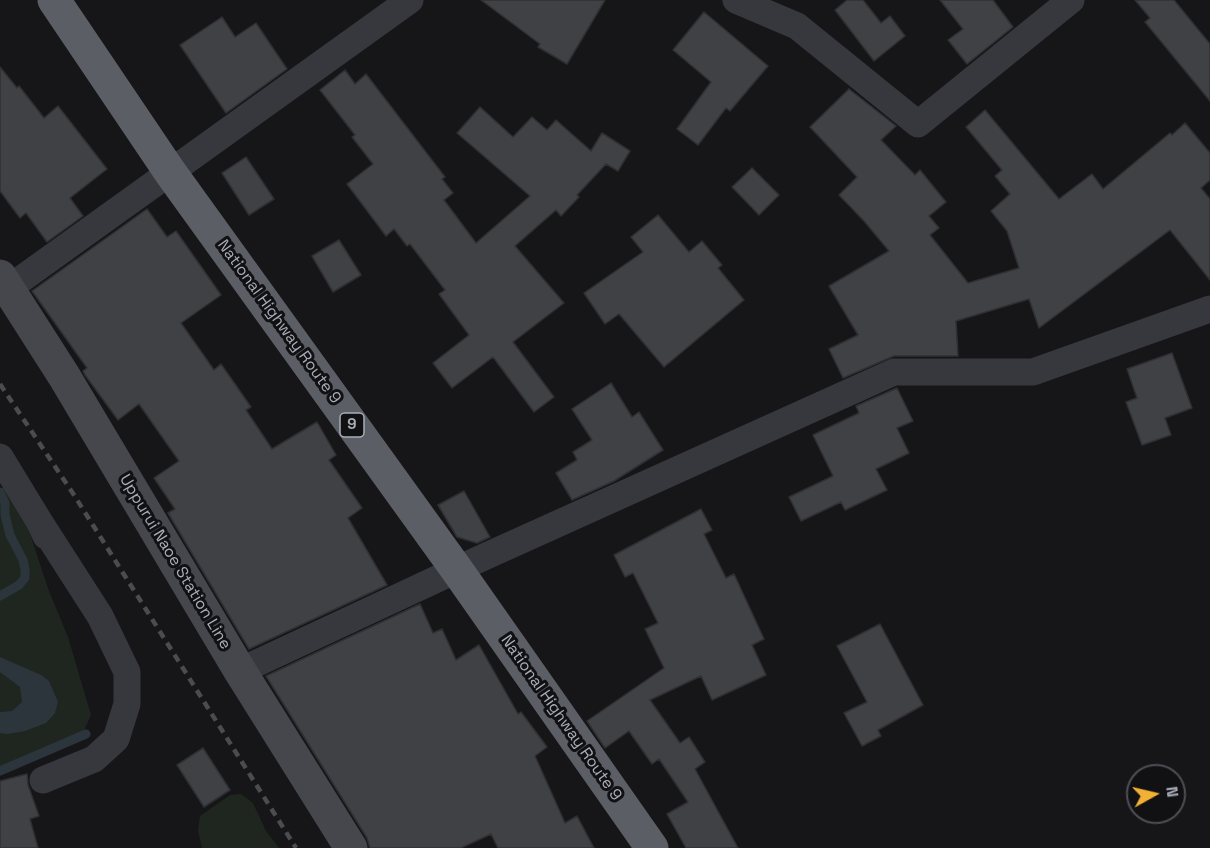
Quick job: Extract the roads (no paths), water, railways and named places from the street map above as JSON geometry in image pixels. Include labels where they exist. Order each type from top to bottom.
[{"type":"highway","name":"National Highway Route 9","points":[[54,0],[170,172],[457,570],[652,848]]},
{"type":"main road","name":"Uppurui Naoe Station Line","points":[[4,282],[64,376],[240,671],[351,848]]},
{"type":"street","points":[[4,282],[170,172],[410,0]]},
{"type":"street","points":[[736,0],[797,26],[918,124],[1071,0]]},
{"type":"street","points":[[240,671],[894,372],[1034,372],[1210,309]]},
{"type":"street","points":[[1,460],[100,616],[127,672],[127,704],[116,739],[93,759],[43,780]]},
{"type":"street","points":[[39,521],[73,594]]},
{"type":"waterway","points":[[0,492],[5,503],[5,515],[10,535],[23,560],[25,569],[25,578],[19,585],[0,596]]},
{"type":"waterway","points":[[0,771],[86,734]]},
{"type":"railway","points":[[0,384],[74,495],[296,848]]}]
